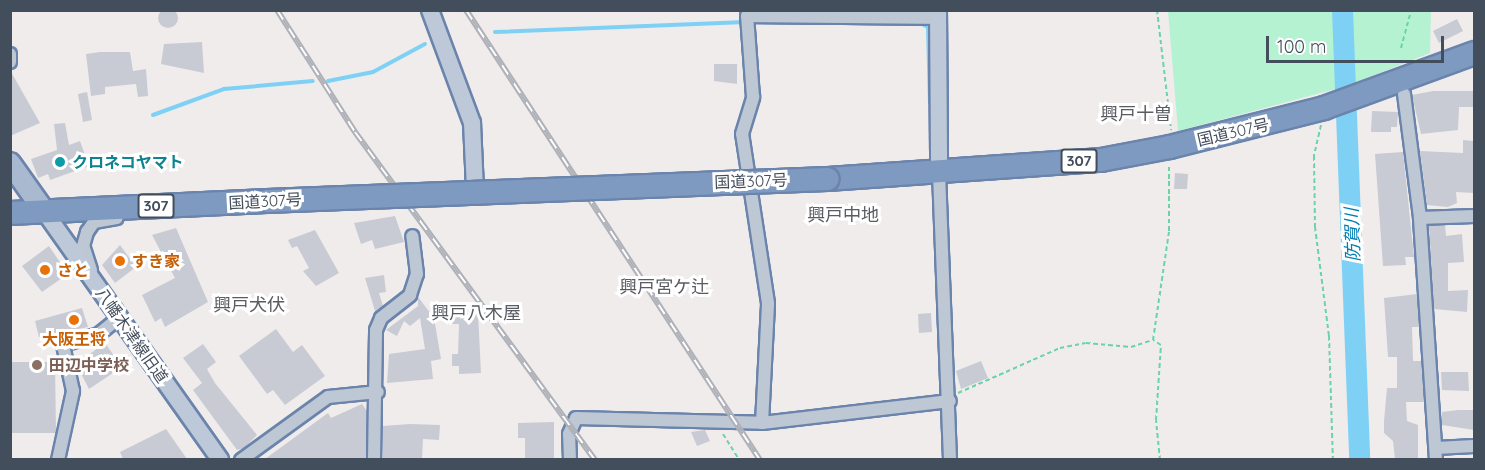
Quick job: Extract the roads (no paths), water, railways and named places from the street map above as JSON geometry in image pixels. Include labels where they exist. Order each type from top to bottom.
[{"type":"highway","name":"国道307号","points":[[10,213],[475,190],[828,179],[1101,160],[1170,147],[1324,108],[1474,53]]},
{"type":"main road","points":[[10,163],[45,211]]},
{"type":"street","points":[[430,10],[459,78],[472,123],[475,190]]},
{"type":"street","points":[[762,423],[767,292],[742,134],[753,97],[747,16],[938,14],[944,363],[950,398],[950,459]]},
{"type":"street","points":[[10,54],[10,62]]},
{"type":"street","points":[[1404,94],[1420,218],[1436,454],[1474,446]]},
{"type":"street","points":[[95,283],[83,246],[94,222],[144,218],[190,204]]},
{"type":"street","name":"八幡木津線旧道","points":[[45,211],[220,459]]},
{"type":"street","points":[[1420,218],[1474,216]]},
{"type":"street","points":[[374,459],[378,392],[376,330],[381,318],[410,295],[417,274],[412,236]]},
{"type":"street","points":[[58,459],[73,391],[63,345],[99,334],[120,318]]},
{"type":"street","points":[[241,459],[328,397],[378,392]]},
{"type":"street","points":[[570,459],[568,434],[576,418],[762,423],[950,398]]},
{"type":"waterway","name":"防賀川","points":[[1342,10],[1359,460]]},
{"type":"waterway","points":[[495,32],[746,22]]},
{"type":"waterway","points":[[922,24],[928,27],[930,102]]},
{"type":"waterway","points":[[328,81],[373,72],[425,44]]},
{"type":"waterway","points":[[153,115],[224,89],[313,81]]},
{"type":"railway","points":[[277,10],[355,132],[595,460]]},
{"type":"railway","points":[[466,10],[760,460]]},
{"type":"place","name":"クロネコヤマト","points":[[60,162]]},
{"type":"place","name":"すき家","points":[[120,261]]},
{"type":"place","name":"さと","points":[[45,270]]},
{"type":"place","name":"大阪王将","points":[[74,320]]},
{"type":"place","name":"田辺中学校","points":[[37,365]]},
{"type":"district","name":"興戸十曽","points":[[1136,114]]},
{"type":"district","name":"興戸中地","points":[[843,215]]},
{"type":"district","name":"興戸宮ケ辻","points":[[664,287]]},
{"type":"district","name":"興戸犬伏","points":[[249,305]]},
{"type":"district","name":"興戸八木屋","points":[[476,313]]}]
